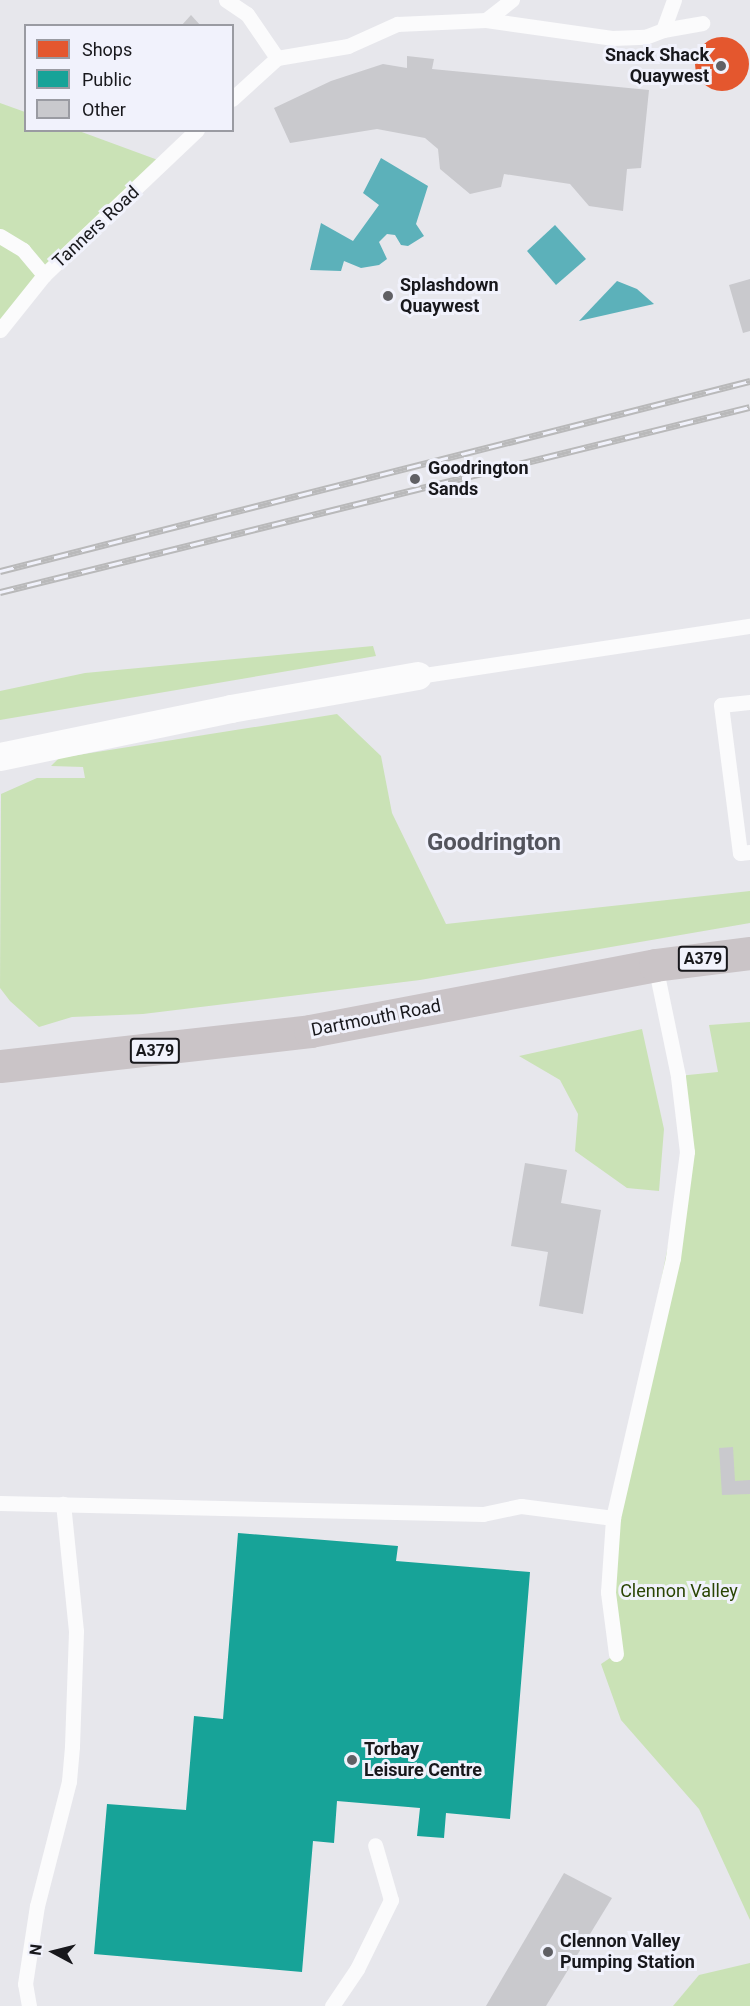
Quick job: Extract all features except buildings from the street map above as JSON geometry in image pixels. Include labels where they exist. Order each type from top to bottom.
[{"type":"main road","name":"Dartmouth Road","points":[[0,1066],[310,1031],[655,965],[750,953]]},
{"type":"street","points":[[0,757],[231,709],[418,676]]},
{"type":"lane","points":[[226,0],[247,14],[277,58]]},
{"type":"lane","points":[[486,20],[512,0]]},
{"type":"lane","points":[[663,30],[674,0]]},
{"type":"lane","points":[[234,97],[277,58],[348,46],[397,24],[486,20],[612,38],[645,37],[663,30],[702,23]]},
{"type":"lane","name":"Tanners Road","points":[[0,330],[44,275],[195,132]]},
{"type":"lane","points":[[0,237],[23,250],[44,275]]},
{"type":"lane","points":[[418,676],[750,626]]},
{"type":"lane","points":[[745,852],[721,705],[750,702]]},
{"type":"lane","points":[[616,1654],[608,1592],[613,1518],[673,1258],[687,1152],[678,1076],[655,965]]},
{"type":"lane","points":[[0,1503],[483,1514],[521,1506],[613,1518]]},
{"type":"lane","points":[[29,2006],[24,1984],[37,1906],[69,1781],[72,1746],[76,1631],[63,1504]]},
{"type":"lane","points":[[332,2006],[357,1969],[391,1900],[375,1845]]},
{"type":"green space","points":[[0,103],[24,112],[24,132],[82,132],[166,163],[0,324]]},
{"type":"green space","points":[[373,646],[376,656],[0,720],[0,691],[85,673]]},
{"type":"green space","points":[[337,714],[381,756],[392,813],[446,924],[750,891],[750,923],[420,980],[143,1014],[72,1017],[39,1027],[10,1001],[0,988],[1,794],[37,778],[85,778],[83,767],[51,766],[59,758]]},
{"type":"green space","name":"Clennon Valley","points":[[750,1022],[750,1920],[699,1809],[621,1720],[601,1664],[616,1654],[613,1518],[687,1152],[678,1076],[718,1072],[709,1025]]},
{"type":"green space","points":[[642,1029],[664,1129],[659,1191],[627,1188],[575,1151],[578,1114],[560,1080],[519,1056]]},
{"type":"green space","points":[[750,1963],[750,2006],[673,2006],[699,1975]]},
{"type":"water","points":[[381,158],[428,186],[416,224],[424,236],[408,246],[401,245],[395,235],[387,234],[379,242],[387,259],[379,265],[361,268],[344,261],[341,271],[310,270],[321,223],[353,241],[379,205],[363,193]]},
{"type":"water","points":[[555,225],[586,259],[556,285],[527,251]]},
{"type":"water","points":[[617,281],[637,289],[654,304],[579,321]]},
{"type":"railway","points":[[0,571],[750,381]]},
{"type":"railway","points":[[0,592],[750,407]]},
{"type":"place","name":"Snack Shack Quaywest","points":[[721,66]]},
{"type":"place","name":"Splashdown Quaywest","points":[[388,296]]},
{"type":"place","name":"Goodrington Sands","points":[[415,479]]},
{"type":"place","name":"Torbay Leisure Centre","points":[[352,1760]]},
{"type":"place","name":"Clennon Valley Pumping Station","points":[[548,1952]]},
{"type":"district","name":"Goodrington","points":[[494,843]]}]
